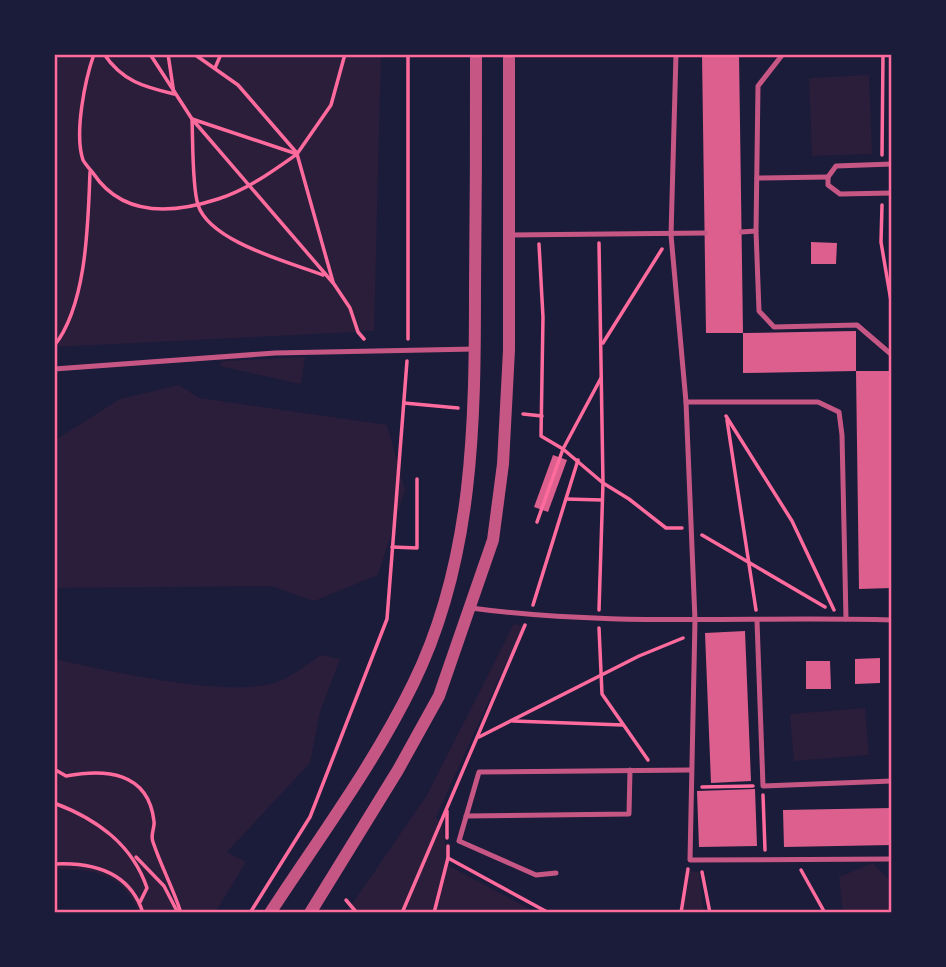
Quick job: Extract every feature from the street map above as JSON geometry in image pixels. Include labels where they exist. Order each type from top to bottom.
[{"type":"street","points":[[271,913],[413,684],[443,609],[462,537],[472,463],[476,54]]},
{"type":"street","points":[[310,913],[398,770],[439,696],[493,540],[503,464],[509,350],[509,54]]},
{"type":"lane","points":[[676,54],[671,235],[686,402],[695,620],[690,860],[892,859]]},
{"type":"lane","points":[[783,54],[758,86],[756,231],[759,310],[774,327],[857,326],[892,355]]},
{"type":"lane","points":[[892,164],[836,166],[828,177],[828,185],[840,194],[892,193]]},
{"type":"lane","points":[[757,178],[828,177]]},
{"type":"lane","points":[[741,232],[756,231]]},
{"type":"lane","points":[[510,235],[705,233]]},
{"type":"lane","points":[[54,369],[371,349],[475,349]]},
{"type":"lane","points":[[686,402],[724,405],[818,402],[839,412],[842,435],[846,619]]},
{"type":"lane","points":[[471,608],[530,615],[695,620],[892,620]]},
{"type":"lane","points":[[757,621],[763,786],[892,782]]},
{"type":"lane","points":[[466,816],[629,814],[630,770]]},
{"type":"lane","points":[[556,873],[536,875],[459,841],[479,772],[690,770]]},
{"type":"path","points":[[94,54],[84,85],[81,125],[83,160],[101,186],[135,208],[198,205],[250,185],[297,154],[331,105],[345,54]]},
{"type":"path","points":[[104,54],[114,68],[136,85],[174,94]]},
{"type":"path","points":[[150,54],[192,119],[334,284],[350,308],[358,332],[371,349]]},
{"type":"path","points":[[167,54],[174,94]]},
{"type":"path","points":[[194,54],[239,85],[297,154],[334,284]]},
{"type":"path","points":[[214,69],[221,54]]},
{"type":"path","points":[[250,913],[310,817],[387,619],[408,348],[408,54]]},
{"type":"path","points":[[192,119],[297,154]]},
{"type":"path","points":[[192,119],[198,205],[206,220],[227,237],[326,276]]},
{"type":"path","points":[[54,346],[72,316],[88,223],[90,170]]},
{"type":"path","points":[[599,235],[603,483],[599,676],[602,694],[655,770]]},
{"type":"path","points":[[602,345],[671,235]]},
{"type":"path","points":[[539,236],[543,317],[541,436],[578,460],[603,483],[666,528],[691,528],[835,613],[792,521],[726,416]]},
{"type":"path","points":[[537,522],[563,449],[602,376]]},
{"type":"path","points":[[404,403],[460,408]]},
{"type":"path","points":[[724,405],[757,621]]},
{"type":"path","points":[[523,414],[542,416]]},
{"type":"path","points":[[402,913],[530,615],[578,460]]},
{"type":"path","points":[[392,547],[417,548],[417,479]]},
{"type":"path","points":[[566,499],[603,500]]},
{"type":"path","points":[[477,738],[599,676],[695,633]]},
{"type":"path","points":[[511,721],[623,725]]},
{"type":"path","points":[[54,769],[66,776],[97,771],[117,774],[136,785],[148,800],[155,822],[151,839],[172,882],[179,913]]},
{"type":"path","points":[[690,787],[763,786],[765,859]]},
{"type":"path","points":[[54,803],[114,836],[164,886],[179,913]]},
{"type":"path","points":[[434,913],[448,858],[447,808]]},
{"type":"path","points":[[132,853],[148,888],[140,902]]},
{"type":"path","points":[[448,858],[549,913]]},
{"type":"path","points":[[795,859],[825,913]]},
{"type":"path","points":[[681,913],[690,860]]},
{"type":"path","points":[[699,860],[710,913]]},
{"type":"path","points":[[54,864],[75,863],[107,870],[123,880],[140,902],[143,913]]},
{"type":"path","points":[[346,900],[358,913]]},
{"type":"shaded area","points":[[54,54],[381,54],[374,331],[54,347]]},
{"type":"shaded area","points":[[869,75],[872,154],[812,156],[809,78]]},
{"type":"shaded area","points":[[305,357],[301,384],[219,366],[223,361]]},
{"type":"shaded area","points":[[179,385],[199,398],[387,425],[405,490],[378,575],[314,601],[271,586],[54,588],[54,441],[120,399]]},
{"type":"shaded area","points":[[514,624],[523,626],[436,817],[442,824],[449,866],[537,913],[346,913],[427,795]]},
{"type":"shaded area","points":[[321,655],[340,659],[320,712],[310,763],[227,852],[246,862],[215,913],[139,913],[125,889],[106,876],[82,871],[54,870],[54,659],[171,682],[236,687],[263,685],[284,679]]},
{"type":"shaded area","points":[[865,708],[869,755],[794,761],[790,714]]},
{"type":"shaded area","points":[[873,863],[892,883],[892,913],[843,913],[839,877]]},
{"type":"shaded area","points":[[689,871],[699,872],[704,913],[680,913]]},
{"type":"building","points":[[702,54],[739,54],[743,333],[706,333]]},
{"type":"building","points":[[811,242],[837,243],[836,264],[811,264]]},
{"type":"building","points":[[856,331],[856,371],[743,373],[743,333]]},
{"type":"building","points":[[856,371],[892,371],[892,588],[859,589]]},
{"type":"building","points":[[553,455],[567,460],[548,512],[534,507]]},
{"type":"building","points":[[745,631],[751,781],[711,783],[705,633]]},
{"type":"building","points":[[880,658],[880,683],[855,684],[855,659]]},
{"type":"building","points":[[806,661],[830,661],[831,689],[806,689]]},
{"type":"building","points":[[755,789],[757,846],[699,847],[697,791]]},
{"type":"building","points":[[892,808],[892,845],[784,847],[783,810]]}]
